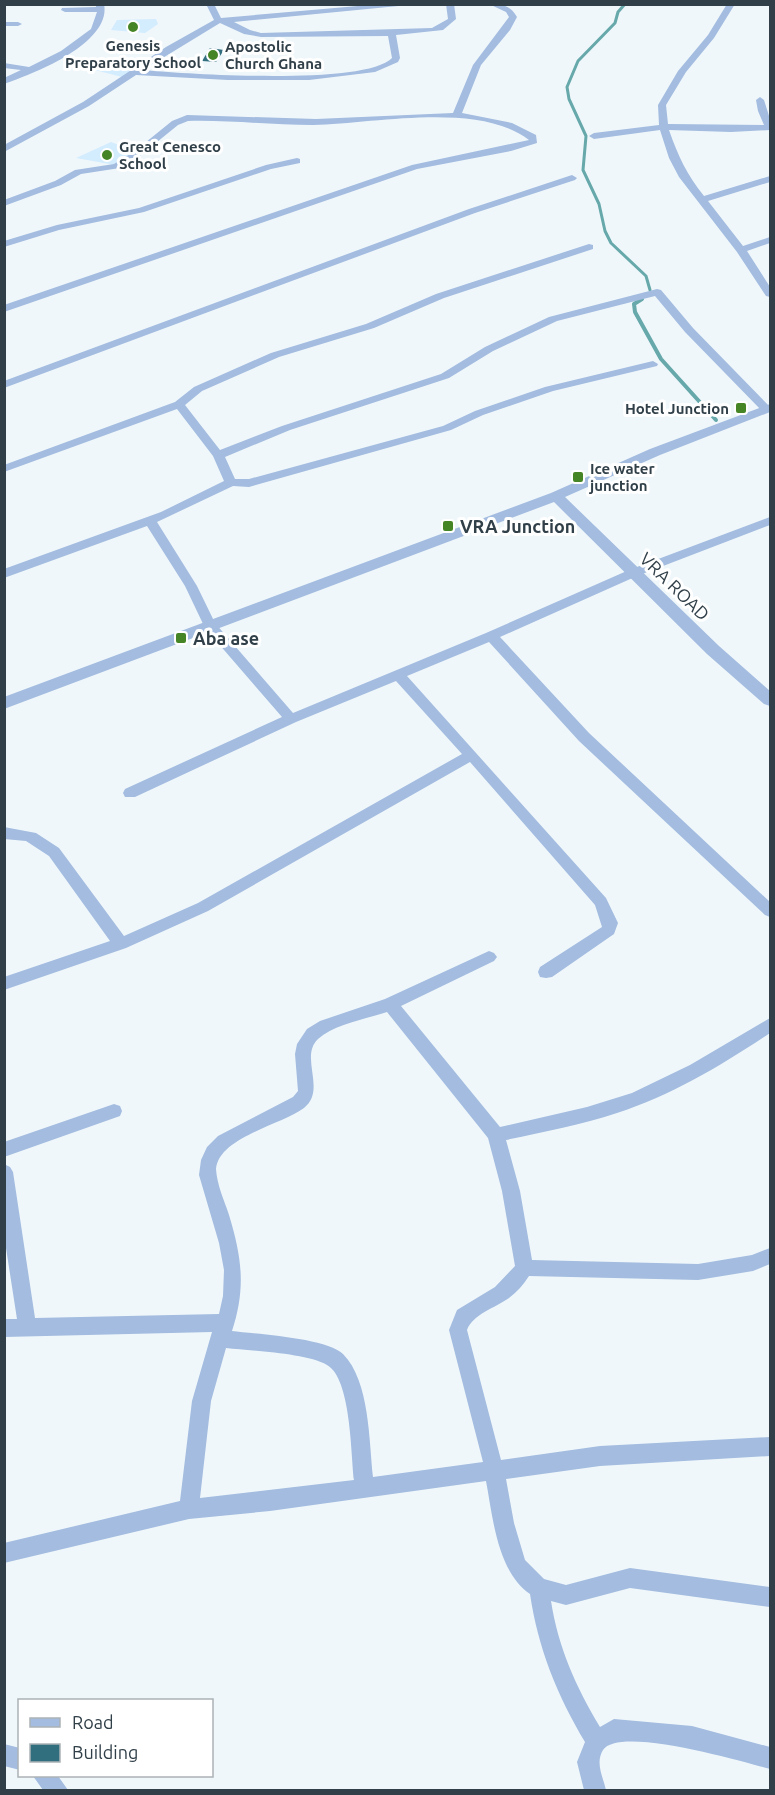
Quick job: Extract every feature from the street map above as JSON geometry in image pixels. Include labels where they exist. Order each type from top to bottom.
[{"type":"street","points":[[210,4],[222,21],[247,32],[261,35],[392,33],[444,27],[452,19],[450,4]]},
{"type":"street","points":[[4,149],[86,104],[169,49],[222,21],[415,4]]},
{"type":"street","points":[[457,115],[477,64],[509,26],[513,17],[510,10],[493,4]]},
{"type":"street","points":[[731,4],[711,36],[682,71],[662,105],[664,127],[674,158],[684,177],[741,250],[771,294]]},
{"type":"street","points":[[4,82],[70,48],[93,33],[100,19],[101,7],[65,10]]},
{"type":"street","points":[[4,24],[18,24]]},
{"type":"street","points":[[135,72],[208,78],[368,72],[394,62],[396,58],[392,33]]},
{"type":"street","points":[[4,65],[28,69]]},
{"type":"street","points":[[594,136],[664,127],[731,129],[770,127],[762,111],[760,100]]},
{"type":"street","points":[[4,203],[58,183],[78,172],[117,166],[138,153],[175,123],[187,118],[316,122],[457,115],[505,124],[528,134],[533,137],[534,141],[511,148],[415,167],[4,309]]},
{"type":"street","points":[[4,244],[79,222],[141,210],[269,167],[297,161]]},
{"type":"street","points":[[4,385],[472,211],[572,178]]},
{"type":"street","points":[[702,200],[771,179]]},
{"type":"street","points":[[741,250],[771,240]]},
{"type":"street","points":[[4,469],[178,404],[198,389],[275,355],[370,326],[440,296],[589,247]]},
{"type":"street","points":[[4,703],[556,496],[655,452],[769,409],[689,330],[657,292],[553,319],[489,349],[451,373],[286,428],[218,455]]},
{"type":"street","points":[[4,574],[150,520],[231,482],[249,483],[367,451],[454,426],[479,413],[528,396],[653,364]]},
{"type":"street","points":[[178,404],[218,455],[231,482]]},
{"type":"street","name":"VRA ROAD","points":[[556,496],[713,650],[771,700]]},
{"type":"street","points":[[150,520],[191,586],[210,625],[291,719]]},
{"type":"street","points":[[130,793],[291,719],[491,636],[633,573],[771,521]]},
{"type":"street","points":[[491,636],[584,737],[771,911]]},
{"type":"street","points":[[398,674],[558,851],[606,910],[610,923],[609,930],[546,972]]},
{"type":"street","points":[[4,984],[121,944],[203,907],[246,885],[471,755]]},
{"type":"street","points":[[4,833],[22,833],[40,839],[54,852],[121,944]]},
{"type":"street","points":[[189,1509],[198,1421],[233,1283],[208,1175],[207,1161],[214,1149],[224,1141],[299,1102],[306,1092],[303,1054],[313,1034],[326,1026],[390,1004],[489,957]]},
{"type":"street","points":[[390,1004],[496,1136],[513,1201],[524,1268],[508,1288],[464,1316],[458,1330],[494,1469],[504,1523],[517,1566],[529,1581],[539,1588],[566,1595],[630,1578],[771,1597]]},
{"type":"street","points":[[496,1136],[614,1107],[654,1092],[771,1025]]},
{"type":"street","points":[[4,1150],[114,1112]]},
{"type":"street","points":[[4,1172],[27,1328]]},
{"type":"street","points":[[524,1268],[698,1272],[753,1263],[771,1256]]},
{"type":"street","points":[[4,1329],[221,1331],[258,1345],[313,1350],[336,1359],[349,1379],[356,1409],[364,1487]]},
{"type":"street","points":[[4,1553],[189,1509],[600,1456],[771,1446]]},
{"type":"street","points":[[539,1588],[549,1646],[572,1701],[596,1741]]},
{"type":"street","points":[[595,1791],[588,1761],[596,1741],[614,1730],[692,1737],[771,1758]]},
{"type":"street","points":[[45,1777],[57,1791]]},
{"type":"shaded area","name":"Genesis Preparatory School","points":[[156,19],[158,24],[145,33],[111,30],[117,20]]},
{"type":"shaded area","points":[[110,59],[140,65],[122,77],[95,70]]},
{"type":"shaded area","name":"Great Cenesco School","points":[[111,142],[137,152],[115,165],[76,158]]},
{"type":"building","name":"Apostolic Church Ghana","points":[[210,48],[224,50],[216,62],[202,61]]},
{"type":"waterway","points":[[625,4],[618,12],[615,23],[578,61],[567,87],[569,99],[586,136],[583,170],[599,204],[605,231],[611,243],[646,276],[650,290]]},
{"type":"waterway","points":[[642,299],[634,304],[635,312],[661,359],[716,420]]},
{"type":"place","name":"Genesis Preparatory School","points":[[133,27]]},
{"type":"place","name":"Apostolic Church Ghana","points":[[213,55]]},
{"type":"place","name":"Great Cenesco School","points":[[107,155]]},
{"type":"place","name":"Hotel Junction","points":[[741,408]]},
{"type":"place","name":"Ice water junction","points":[[578,477]]},
{"type":"place","name":"VRA Junction","points":[[448,526]]},
{"type":"place","name":"Aba ase","points":[[181,638]]}]
